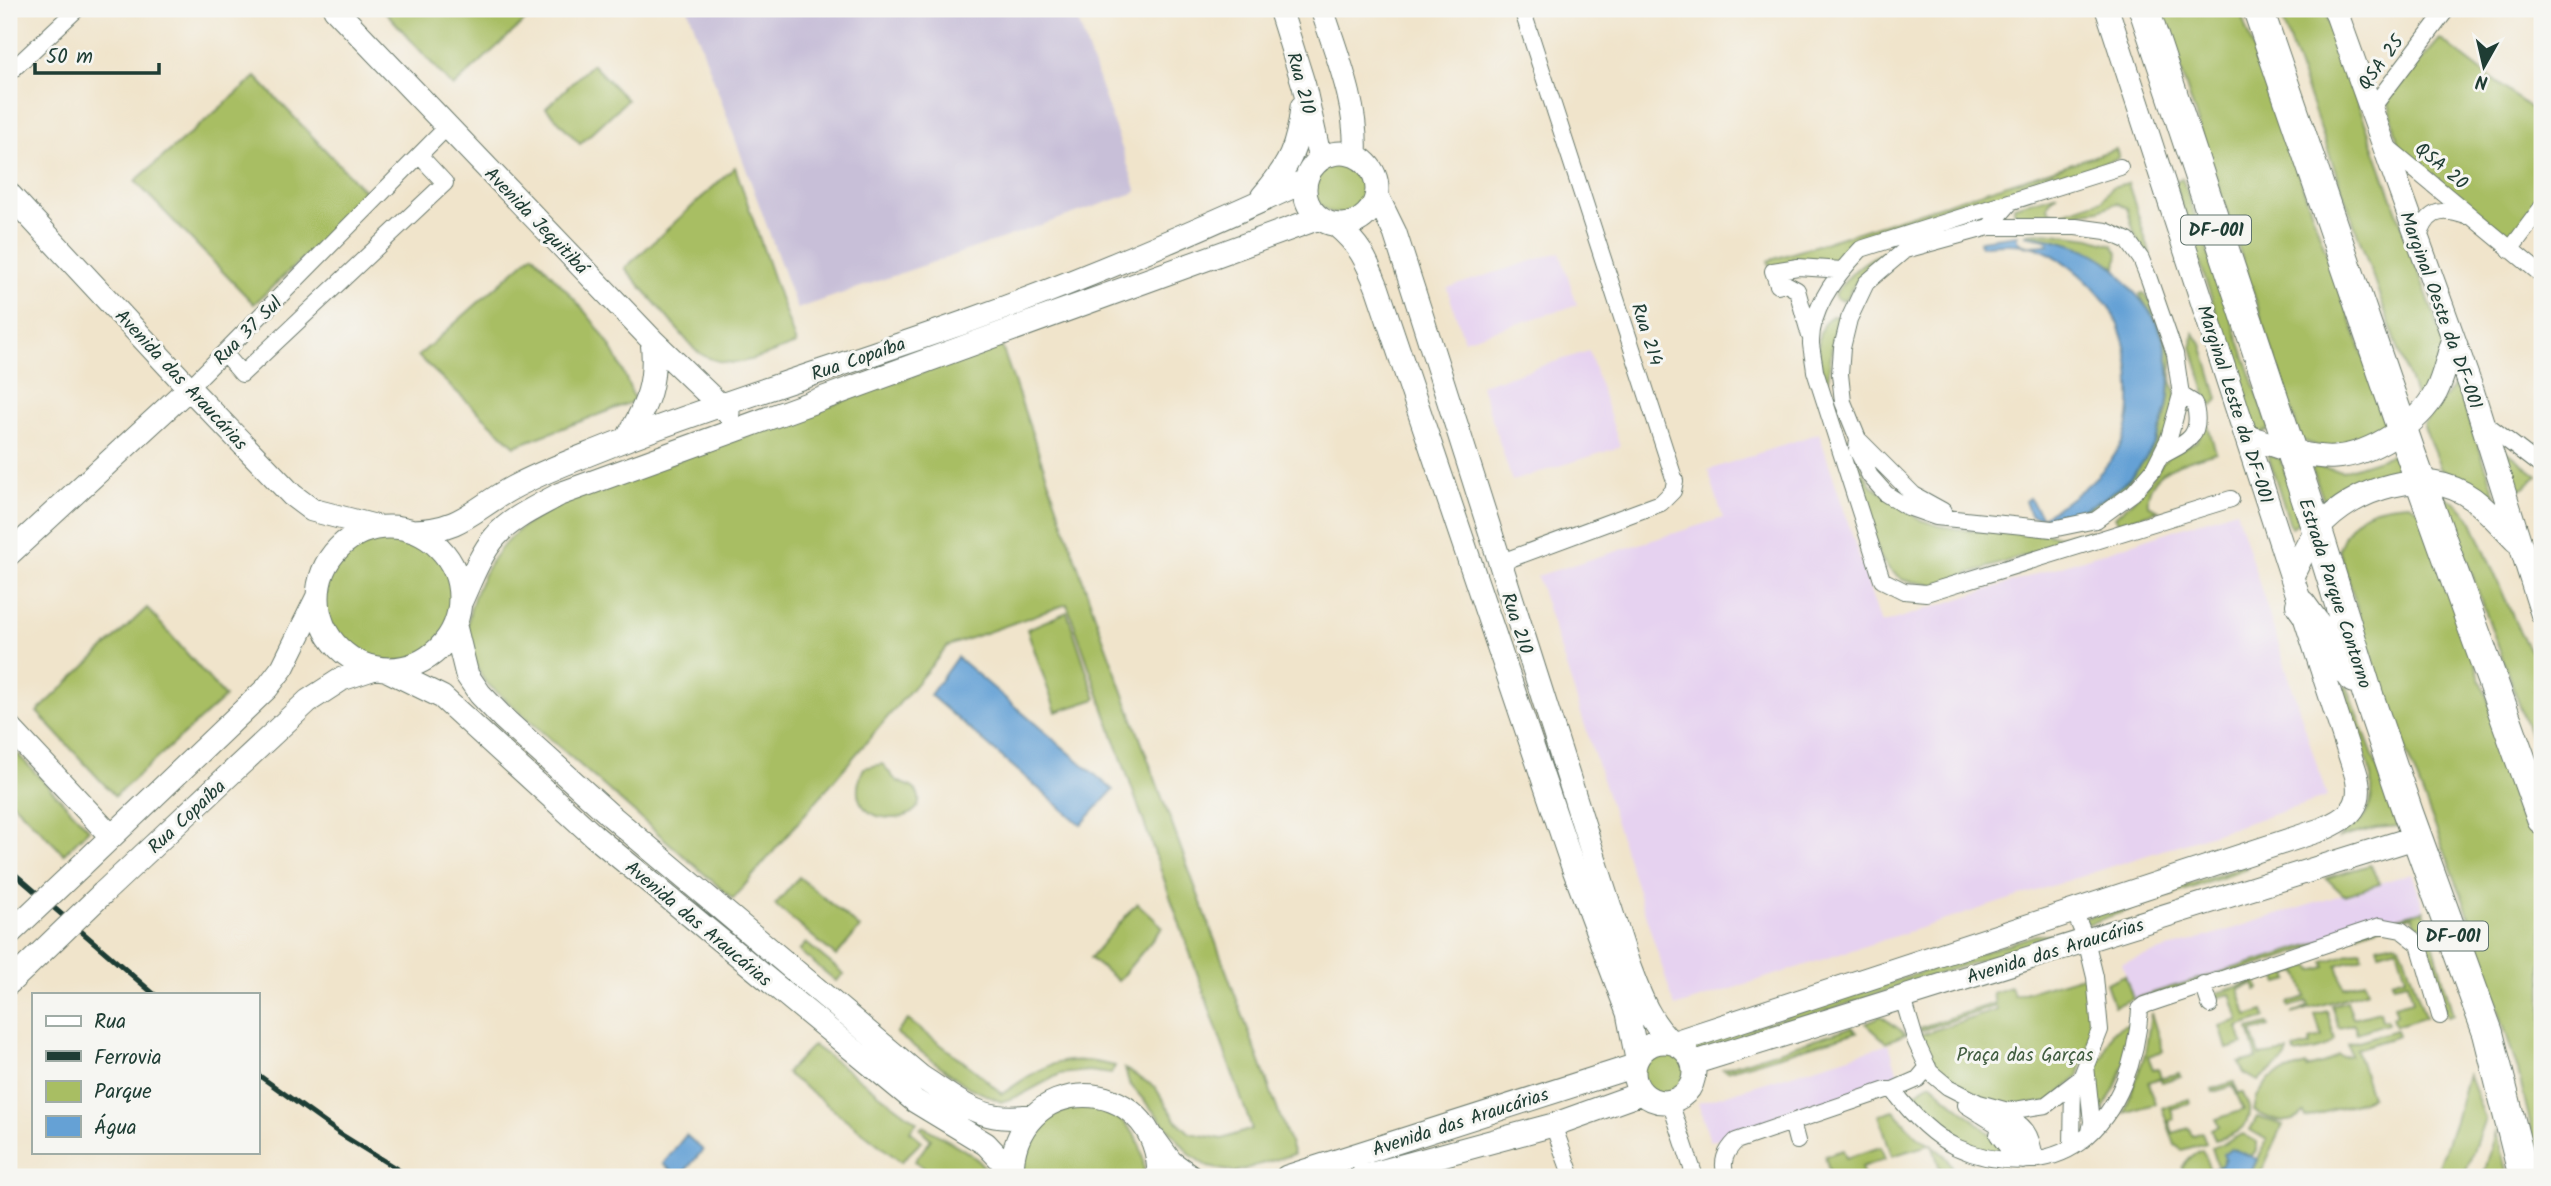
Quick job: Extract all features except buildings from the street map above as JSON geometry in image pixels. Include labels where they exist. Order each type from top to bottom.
[{"type":"highway","name":"Estrada Parque Contorno","points":[[2144,9],[2289,451],[2318,530],[2369,698],[2488,1033],[2524,1177]]},
{"type":"highway","points":[[2258,9],[2402,429],[2542,819]]},
{"type":"highway","points":[[2301,605],[2369,698]]},
{"type":"main road","name":"Avenida Jequitibá","points":[[335,9],[652,340],[744,426]]},
{"type":"main road","name":"Rua 210","points":[[1280,9],[1304,86],[1320,159]]},
{"type":"main road","name":"Rua 210","points":[[1322,9],[1351,106],[1356,132],[1354,155]]},
{"type":"main road","name":"Marginal Leste da DF-001","points":[[2107,9],[2358,782],[2358,800]]},
{"type":"main road","name":"Marginal Oeste da DF-001","points":[[2335,9],[2481,420],[2542,613]]},
{"type":"main road","points":[[1256,204],[1288,165],[1296,147],[1304,86]]},
{"type":"main road","points":[[1343,152],[1354,155],[1362,159],[1373,172],[1378,188],[1372,209],[1362,219],[1350,224],[1327,221],[1307,202],[1305,181],[1313,165],[1320,159],[1343,152]]},
{"type":"main road","name":"Rua Copaíba","points":[[412,531],[435,530],[463,520],[511,488],[563,464],[720,405],[969,321],[1185,236],[1305,181]]},
{"type":"main road","name":"Avenida das Araucárias","points":[[9,194],[292,495],[312,510],[378,527]]},
{"type":"main road","name":"Rua 210","points":[[1377,196],[1395,233],[1628,964],[1643,1006],[1659,1031],[1672,1043]]},
{"type":"main road","name":"Rua 210","points":[[1327,221],[1354,240],[1377,287],[1572,864],[1628,1013],[1635,1062]]},
{"type":"main road","name":"Rua Copaíba","points":[[461,601],[479,562],[496,536],[525,514],[560,494],[1278,234],[1327,221]]},
{"type":"main road","points":[[1278,234],[1302,233],[1333,240],[1344,247],[1377,287]]},
{"type":"main road","points":[[627,439],[646,406],[652,384],[655,362],[652,340]]},
{"type":"main road","points":[[2246,436],[2289,451],[2335,457],[2370,449],[2402,429],[2423,410],[2436,392],[2453,342]]},
{"type":"main road","name":"Rua 37 Sul","points":[[9,554],[190,388]]},
{"type":"main road","points":[[2292,576],[2318,530],[2346,504],[2379,488],[2421,483],[2449,486],[2473,499],[2518,543]]},
{"type":"main road","points":[[378,527],[396,527],[412,531],[429,539],[448,558],[459,582],[461,601],[456,626],[444,644],[428,658],[408,667],[381,669],[352,660],[333,643],[321,622],[317,598],[321,573],[334,551],[354,536],[378,527]]},
{"type":"main road","name":"Rua Copaíba","points":[[9,934],[267,688],[283,667],[317,598]]},
{"type":"main road","name":"Avenida das Araucárias","points":[[456,626],[467,676],[480,694],[610,815],[921,1077],[975,1112],[993,1117],[1016,1118],[1034,1115]]},
{"type":"main road","name":"Rua Copaíba","points":[[9,983],[308,701],[342,679],[381,669]]},
{"type":"main road","name":"Avenida das Araucárias","points":[[381,669],[442,698],[594,836],[915,1101],[986,1144],[1010,1177]]},
{"type":"main road","points":[[9,727],[111,836]]},
{"type":"main road","name":"Avenida das Araucárias","points":[[1672,1043],[2340,822],[2358,800]]},
{"type":"main road","points":[[594,836],[610,815]]},
{"type":"main road","name":"Avenida das Araucárias","points":[[1693,1063],[2417,837]]},
{"type":"main road","points":[[1672,1043],[1688,1054],[1693,1063],[1692,1083],[1679,1098],[1660,1102],[1642,1093],[1635,1081],[1635,1062],[1643,1050],[1651,1045],[1672,1043]]},
{"type":"main road","name":"Avenida das Araucárias","points":[[1290,1176],[1352,1163],[1635,1062]]},
{"type":"main road","name":"Avenida das Araucárias","points":[[1361,1177],[1448,1156],[1553,1125],[1642,1093]]},
{"type":"main road","points":[[1010,1177],[1019,1135],[1034,1115],[1049,1104],[1066,1097],[1084,1095],[1102,1097],[1123,1105],[1140,1119],[1171,1162],[1192,1177]]},
{"type":"main road","points":[[1153,1138],[1159,1158],[1159,1177]]},
{"type":"street","points":[[9,73],[77,9]]},
{"type":"street","name":"Rua 214","points":[[1499,563],[1661,503],[1673,491],[1675,481],[1522,9]]},
{"type":"street","name":"QSA 25","points":[[2372,108],[2447,9]]},
{"type":"street","name":"Rua 37 Sul","points":[[190,388],[447,127]]},
{"type":"street","name":"QSA 20","points":[[2384,145],[2542,275]]},
{"type":"street","points":[[224,353],[242,373],[446,183],[420,156]]},
{"type":"street","points":[[1811,342],[1818,310],[1842,270],[1861,249],[2120,167]]},
{"type":"street","points":[[1989,226],[2076,227],[2106,231],[2128,241],[2141,259],[2171,341],[2182,395],[2176,420],[2161,456],[2133,493],[2096,520],[2052,529],[1936,517],[1905,506],[1886,494],[1870,476],[1857,450],[1858,439],[1843,402],[1840,374],[1842,348],[1849,318],[1866,283],[1905,250],[1989,226],[2011,202]]},
{"type":"street","points":[[2510,250],[2542,207]]},
{"type":"street","name":"QSA 20","points":[[2417,242],[2423,223],[2434,213],[2453,211],[2472,218]]},
{"type":"street","points":[[1842,270],[1798,267],[1773,271],[1778,285],[1784,283],[1797,290],[1824,402],[1882,580],[1903,592],[1926,593],[2231,499]]},
{"type":"street","points":[[2481,420],[2542,467]]},
{"type":"street","points":[[2074,911],[2086,940],[2095,977],[2100,1030],[2080,1076],[2080,1140]]},
{"type":"street","points":[[1892,1090],[1906,1108],[1955,1146],[1988,1157],[2022,1160],[2054,1155],[2080,1140],[2104,1116],[2123,1086],[2133,1055],[2140,1009],[2152,1001],[2380,926],[2390,926],[2411,935],[2419,944],[2440,1016]]},
{"type":"street","points":[[2199,985],[2206,1006]]},
{"type":"street","points":[[1902,998],[1916,1042],[1928,1068],[1941,1081],[1979,1103],[2017,1120],[2025,1128],[2032,1139],[2022,1160]]},
{"type":"street","points":[[1726,1177],[1724,1160],[1728,1149],[1736,1141],[1892,1090],[1917,1079],[1928,1068]]},
{"type":"street","points":[[1979,1103],[2008,1111],[2038,1107],[2050,1103],[2080,1076]]},
{"type":"street","points":[[2080,1076],[2092,1122],[2080,1140]]},
{"type":"street","points":[[1941,1081],[1941,1089],[2000,1126],[1998,1135],[2010,1151],[2022,1160]]},
{"type":"street","points":[[1670,1102],[1695,1177]]},
{"type":"street","points":[[1787,1124],[1792,1142]]},
{"type":"street","points":[[1553,1125],[1572,1177]]},
{"type":"shaded area","points":[[688,9],[1074,9],[1137,192],[797,309]]},
{"type":"shaded area","points":[[1560,252],[1577,305],[1464,340],[1447,288]]},
{"type":"shaded area","points":[[1589,351],[1620,447],[1512,481],[1481,385]]},
{"type":"shaded area","points":[[1819,433],[1881,624],[2236,510],[2327,797],[1675,1007],[1537,576],[1723,518],[1708,470]]},
{"type":"shaded area","points":[[2412,873],[2424,910],[2133,999],[2122,963]]},
{"type":"shaded area","points":[[1889,1044],[1900,1081],[1710,1141],[1698,1103]]},
{"type":"green space","points":[[383,9],[538,9],[453,87]]},
{"type":"green space","points":[[2161,9],[2239,9],[2386,419],[2389,430],[2370,443],[2325,449],[2301,440]]},
{"type":"green space","points":[[2278,9],[2324,9],[2446,348],[2418,404]]},
{"type":"green space","points":[[2440,39],[2542,117],[2542,201],[2513,241],[2400,152],[2388,99]]},
{"type":"green space","points":[[592,64],[627,100],[580,144],[546,108]]},
{"type":"green space","points":[[256,77],[369,196],[254,304],[135,181]]},
{"type":"green space","points":[[2116,149],[2119,158],[1867,240],[1847,250],[1834,261],[1771,269],[1768,261]]},
{"type":"green space","points":[[1340,162],[1350,164],[1358,170],[1364,178],[1364,198],[1358,206],[1350,212],[1340,214],[1330,212],[1322,206],[1316,198],[1314,188],[1316,178],[1322,170],[1330,164]]},
{"type":"green space","points":[[735,167],[796,344],[757,358],[733,363],[708,358],[695,350],[625,268]]},
{"type":"green space","points":[[2182,178],[2270,429],[2256,436],[2174,182]]},
{"type":"green space","points":[[2128,183],[2150,253],[2144,254],[2127,208],[2117,203],[2099,210],[2083,212],[2065,221],[2024,222],[2014,211],[2014,206],[2058,194],[2049,202],[2048,208],[2059,214],[2102,200],[2112,187]]},
{"type":"green space","points":[[2046,232],[2090,238],[2113,245],[2118,253],[2116,268],[2073,245],[2026,234]]},
{"type":"green space","points":[[1890,250],[1858,280],[1843,301],[1836,298],[1835,294],[1859,267]]},
{"type":"green space","points":[[533,254],[579,305],[609,344],[635,401],[515,446],[418,356]]},
{"type":"green space","points":[[2144,293],[2156,311],[2172,352],[2171,376],[2176,393],[2175,412],[2160,450],[2133,485],[2100,508],[2082,514],[2081,511],[2104,499],[2124,483],[2142,464],[2165,419],[2169,368],[2159,327],[2140,294]]},
{"type":"green space","points":[[1832,316],[1839,317],[1833,337],[1827,389],[1820,361],[1819,340],[1825,322]]},
{"type":"green space","points":[[2193,333],[2202,344],[2218,399],[2213,406],[2208,403],[2192,347]]},
{"type":"green space","points":[[1001,344],[1103,638],[1294,1154],[1235,1172],[1208,1167],[1191,1155],[1129,1083],[1125,1069],[1155,1087],[1175,1119],[1190,1133],[1222,1139],[1252,1129],[1067,604],[948,646],[733,899],[484,681],[471,655],[469,617],[473,600],[489,565],[511,537],[547,512],[571,498]]},
{"type":"green space","points":[[2456,383],[2496,495],[2441,470],[2423,424]]},
{"type":"green space","points":[[2202,407],[2216,452],[2182,463],[2161,474],[2149,492],[2148,505],[2159,510],[2119,523],[2115,517],[2140,493],[2169,455],[2197,441],[2203,430],[2197,409]]},
{"type":"green space","points":[[2493,440],[2538,476],[2515,493]]},
{"type":"green space","points":[[1849,445],[1871,485],[1921,520],[1966,530],[2024,530],[2059,536],[2090,531],[2091,534],[1934,585],[1903,580],[1881,559],[1843,448]]},
{"type":"green space","points":[[2398,453],[2405,468],[2326,506],[2311,466],[2343,471]]},
{"type":"green space","points":[[2268,455],[2281,459],[2300,521],[2291,528]]},
{"type":"green space","points":[[2443,495],[2470,517],[2520,633],[2542,671],[2542,767]]},
{"type":"green space","points":[[2409,504],[2419,510],[2542,848],[2542,1173],[2518,1071],[2466,907],[2380,683],[2339,549],[2350,527],[2365,513],[2374,509]]},
{"type":"green space","points":[[389,532],[414,537],[435,551],[449,572],[454,597],[449,622],[435,643],[414,657],[389,662],[364,657],[343,643],[329,622],[324,597],[329,572],[343,551],[364,537]]},
{"type":"green space","points":[[147,608],[225,697],[115,796],[37,712]]},
{"type":"green space","points":[[1067,612],[1096,699],[1056,712],[1027,629]]},
{"type":"green space","points":[[2347,686],[2399,826],[2376,828],[2339,838],[2362,820],[2370,803],[2372,790],[2372,776],[2343,687]]},
{"type":"green space","points":[[9,745],[89,829],[64,854],[9,799]]},
{"type":"green space","points":[[882,764],[894,778],[918,794],[918,805],[911,813],[898,818],[884,817],[871,813],[861,803],[858,788],[864,768]]},
{"type":"green space","points":[[2370,865],[2380,884],[2344,895],[2326,878]]},
{"type":"green space","points":[[2246,866],[2247,869],[2085,925],[2083,919]]},
{"type":"green space","points":[[799,877],[860,928],[836,956],[775,905]]},
{"type":"green space","points":[[1137,903],[1163,927],[1118,981],[1090,958]]},
{"type":"green space","points":[[2424,910],[2453,1015],[2447,1017],[2413,916],[2137,1003],[2136,998]]},
{"type":"green space","points":[[2036,935],[2057,935],[1694,1054],[1692,1047]]},
{"type":"green space","points":[[2394,942],[2400,945],[2404,954],[2425,1017],[2395,1026],[2392,1017],[2397,1015],[2394,1006],[2413,1001],[2408,982],[2393,985],[2392,981],[2406,977],[2397,947],[2379,952],[2377,946]]},
{"type":"green space","points":[[806,943],[844,974],[836,981],[799,951]]},
{"type":"green space","points":[[2361,950],[2363,957],[2337,965],[2344,987],[2365,981],[2368,991],[2291,1014],[2309,1006],[2307,1001],[2289,1007],[2288,1003],[2306,997],[2298,972],[2288,974],[2290,980],[2279,983],[2276,976],[2310,965],[2313,971],[2326,967],[2324,962]]},
{"type":"green space","name":"Praça das Garças","points":[[2089,974],[2096,1017],[2078,1077],[2050,1103],[2000,1105],[1944,1080],[1916,1036],[1997,1010],[1996,1006],[1920,1031],[1919,1028],[1995,1003],[1992,993],[2011,987],[2014,996]]},
{"type":"green space","points":[[2125,975],[2133,999],[2114,1006],[2106,983]]},
{"type":"green space","points":[[2257,981],[2259,989],[2256,990],[2254,984],[2239,989],[2247,1016],[2264,1011],[2266,1018],[2238,1027],[2243,1044],[2227,1049],[2220,1026],[2239,1020],[2231,994],[2211,999],[2210,995]]},
{"type":"green space","points":[[2347,1001],[2353,1018],[2380,1011],[2382,1020],[2386,1019],[2388,1023],[2357,1033],[2354,1024],[2339,1028],[2332,1005]]},
{"type":"green space","points":[[2327,1011],[2335,1039],[2323,1048],[2295,1054],[2294,1049],[2311,1045],[2310,1040],[2322,1037],[2315,1015]]},
{"type":"green space","points":[[2151,1013],[2163,1051],[2148,1056],[2153,1069],[2158,1068],[2161,1078],[2180,1073],[2181,1076],[2162,1082],[2160,1078],[2149,1082],[2155,1104],[2124,1113],[2145,1054]]},
{"type":"green space","points":[[1881,1016],[1906,1034],[1886,1042],[1865,1023]]},
{"type":"green space","points":[[908,1020],[1002,1094],[1031,1075],[1067,1061],[1115,1066],[1111,1074],[1089,1071],[1060,1074],[1021,1095],[1001,1102],[968,1087],[896,1033]]},
{"type":"green space","points":[[2268,1024],[2269,1027],[2252,1032],[2260,1056],[2288,1052],[2280,1064],[2258,1081],[2244,1073],[2239,1063],[2257,1058],[2249,1029]]},
{"type":"green space","points":[[2131,1025],[2122,1072],[2100,1114],[2091,1073],[2103,1056],[2112,1032],[2122,1026]]},
{"type":"green space","points":[[1852,1027],[1857,1032],[1727,1071],[1723,1069]]},
{"type":"green space","points":[[2396,1030],[2398,1036],[2356,1049],[2371,1097],[2366,1100],[2306,1118],[2304,1113],[2298,1118],[2286,1121],[2273,1120],[2254,1111],[2257,1097],[2269,1079],[2306,1065],[2307,1068],[2325,1063],[2338,1055],[2350,1055],[2348,1044]]},
{"type":"green space","points":[[813,1045],[917,1122],[910,1131],[922,1141],[901,1162],[786,1073]]},
{"type":"green space","points":[[1662,1048],[1678,1055],[1685,1071],[1678,1087],[1662,1094],[1646,1087],[1639,1071],[1646,1055]]},
{"type":"green space","points":[[2468,1074],[2485,1118],[2464,1177],[2435,1177],[2455,1121]]},
{"type":"green space","points":[[2234,1082],[2238,1093],[2243,1093],[2249,1115],[2239,1130],[2215,1140],[2211,1129],[2219,1126],[2216,1119],[2244,1110],[2233,1086],[2213,1092],[2212,1089]]},
{"type":"green space","points":[[1931,1083],[1988,1132],[2003,1151],[1975,1148],[1949,1136],[1907,1098]]},
{"type":"green space","points":[[2189,1099],[2190,1103],[2171,1109],[2174,1119],[2169,1121],[2173,1133],[2189,1128],[2192,1136],[2202,1132],[2206,1143],[2182,1150],[2175,1145],[2162,1108]]},
{"type":"green space","points":[[1080,1106],[1108,1113],[1128,1127],[1140,1148],[1144,1177],[1024,1177],[1026,1151],[1037,1130],[1055,1115]]},
{"type":"green space","points":[[1894,1110],[1913,1132],[1930,1145],[1892,1156],[1879,1115]]},
{"type":"green space","points":[[2257,1117],[2283,1125],[2259,1177],[2249,1177],[2267,1140],[2250,1130]]},
{"type":"green space","points":[[923,1126],[971,1155],[986,1169],[990,1177],[935,1177],[915,1161],[931,1139],[920,1129]]},
{"type":"green space","points":[[2496,1132],[2508,1177],[2483,1177]]},
{"type":"green space","points":[[2243,1134],[2257,1142],[2257,1150],[2250,1157],[2231,1148],[2221,1166],[2218,1166],[2212,1148]]},
{"type":"green space","points":[[1881,1147],[1885,1159],[1861,1167],[1864,1177],[1831,1177],[1825,1156],[1843,1150],[1846,1158]]},
{"type":"green space","points":[[1933,1147],[1945,1156],[1954,1173],[1929,1177],[1928,1174],[1940,1169]]},
{"type":"green space","points":[[2202,1150],[2210,1170],[2198,1177],[2184,1177],[2184,1165],[2190,1157]]},
{"type":"water","points":[[2017,235],[2017,240],[2028,245],[2049,244],[2045,239],[2025,235],[2047,238],[2070,244],[2102,258],[2111,265],[2154,318],[2166,351],[2169,379],[2167,406],[2147,457],[2129,478],[2108,496],[2082,509],[2050,518],[2037,517],[2030,515],[2025,501],[2029,498],[2042,517],[2084,488],[2111,460],[2125,436],[2130,396],[2129,369],[2124,342],[2114,316],[2101,296],[2082,276],[2061,260],[2034,247],[2010,244],[1981,246],[1979,243],[1981,240]]},
{"type":"water","points":[[957,657],[1113,790],[1081,825],[930,695]]},
{"type":"water","points":[[686,1135],[703,1150],[680,1177],[663,1164]]},
{"type":"water","points":[[2231,1148],[2257,1159],[2249,1177],[2198,1177],[2221,1166],[2225,1159],[2223,1154]]},
{"type":"railway","points":[[9,869],[153,993]]},
{"type":"railway","points":[[259,1075],[339,1133],[410,1177]]}]
